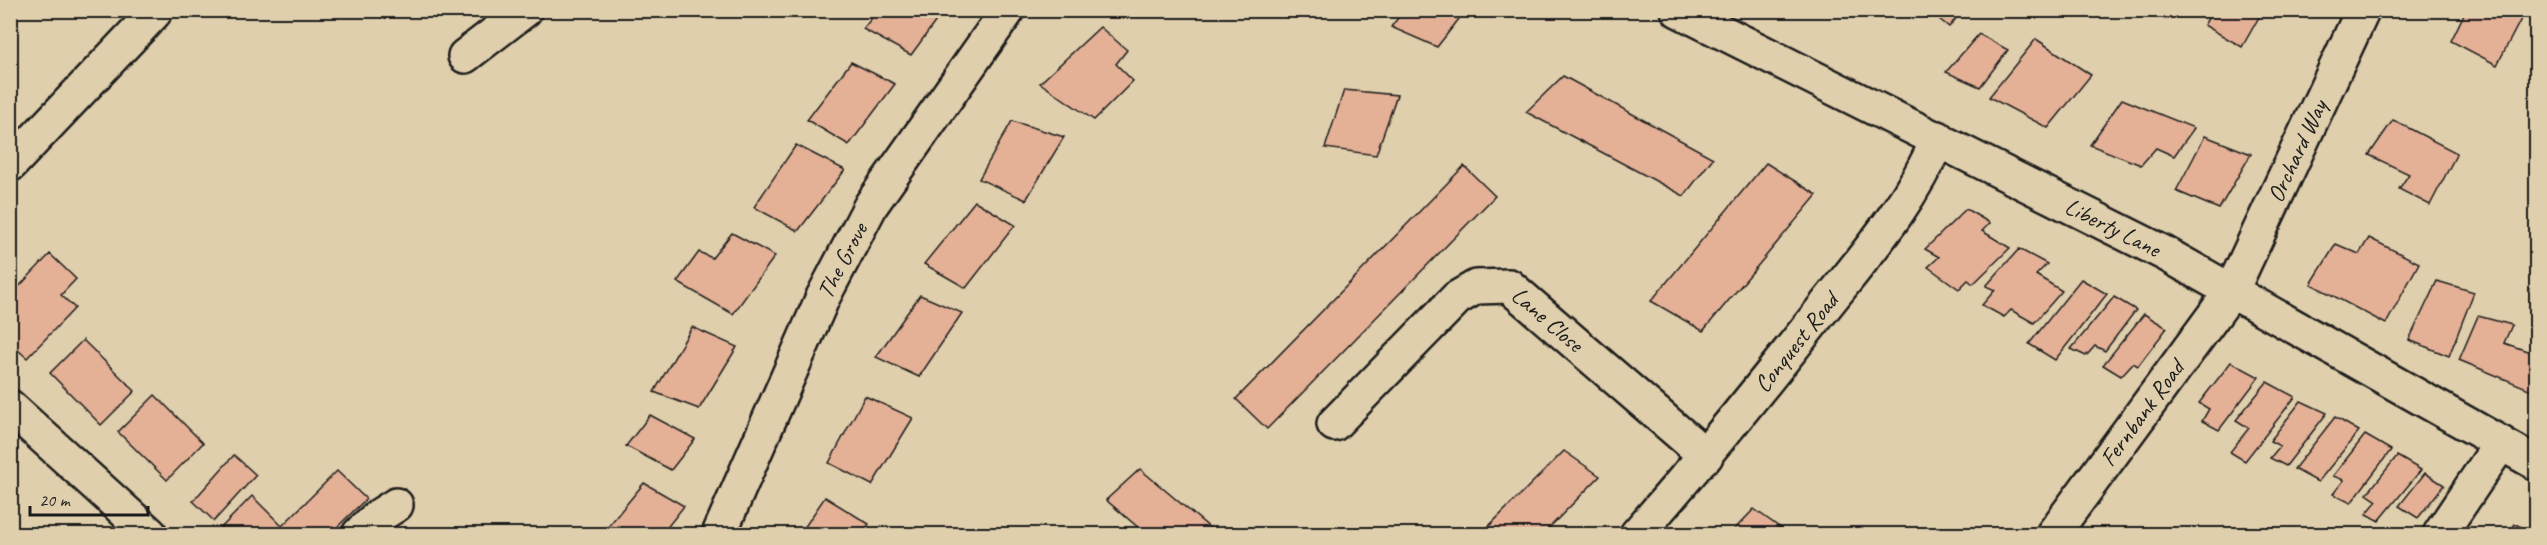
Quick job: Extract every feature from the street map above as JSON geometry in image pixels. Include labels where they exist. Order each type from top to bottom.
[{"type":"street","points":[[465,56],[525,10]]},
{"type":"street","name":"The Grove","points":[[719,534],[823,297],[871,205],[1008,10]]},
{"type":"street","name":"Liberty Lane","points":[[1678,10],[2164,253],[2536,463]]},
{"type":"street","name":"Orchard Way","points":[[2231,292],[2363,10]]},
{"type":"street","points":[[10,165],[154,13]]},
{"type":"street","name":"Conquest Road","points":[[1637,534],[1706,456],[1888,227],[1926,168],[1938,138]]},
{"type":"street","name":"Lane Close","points":[[1334,424],[1457,298],[1476,287],[1509,286],[1706,456]]},
{"type":"street","name":"Fernbank Road","points":[[2053,534],[2231,292]]},
{"type":"street","points":[[10,407],[150,534]]},
{"type":"street","points":[[2440,534],[2501,443]]},
{"type":"street","points":[[359,534],[377,516],[396,505]]},
{"type":"building","points":[[878,10],[944,10],[911,55],[863,29]]},
{"type":"building","points":[[1404,10],[1466,10],[1437,47],[1391,27]]},
{"type":"building","points":[[1928,10],[1963,10],[1949,27]]},
{"type":"building","points":[[2213,10],[2263,10],[2242,47],[2204,25]]},
{"type":"building","points":[[2466,10],[2504,10],[2521,19],[2497,65],[2451,41]]},
{"type":"building","points":[[1100,27],[1127,50],[1116,64],[1133,81],[1094,120],[1040,83]]},
{"type":"building","points":[[1979,34],[2008,50],[1980,87],[1946,72]]},
{"type":"building","points":[[2036,39],[2091,75],[2048,128],[1989,97]]},
{"type":"building","points":[[851,62],[895,84],[849,145],[807,120]]},
{"type":"building","points":[[1563,76],[1713,158],[1684,196],[1526,112]]},
{"type":"building","points":[[1344,90],[1397,95],[1376,155],[1325,148]]},
{"type":"building","points":[[2122,99],[2194,128],[2174,156],[2156,148],[2141,165],[2090,145]]},
{"type":"building","points":[[2393,120],[2457,153],[2430,205],[2399,189],[2409,174],[2369,155]]},
{"type":"building","points":[[1012,121],[1064,137],[1026,200],[979,179]]},
{"type":"building","points":[[2205,136],[2251,154],[2219,209],[2176,191]]},
{"type":"building","points":[[796,145],[845,170],[798,231],[754,207]]},
{"type":"building","points":[[1766,163],[1817,195],[1703,331],[1651,301]]},
{"type":"building","points":[[1464,166],[1495,196],[1267,429],[1236,399]]},
{"type":"building","points":[[975,201],[1015,225],[966,288],[924,264]]},
{"type":"building","points":[[1966,209],[1990,223],[1982,231],[2010,248],[1973,284],[1968,280],[1959,289],[1928,267],[1939,257],[1925,249]]},
{"type":"building","points":[[732,233],[775,256],[733,314],[677,282],[699,252],[712,258]]},
{"type":"building","points":[[2369,238],[2419,263],[2386,324],[2311,284],[2336,244],[2359,254]]},
{"type":"building","points":[[2019,249],[2047,264],[2036,275],[2062,291],[2034,323],[2011,310],[2004,317],[1982,305],[1995,290],[1986,286]]},
{"type":"building","points":[[50,254],[76,279],[61,295],[75,308],[27,358],[10,343],[10,296]]},
{"type":"building","points":[[2081,279],[2107,294],[2055,360],[2029,344]]},
{"type":"building","points":[[2437,281],[2474,292],[2449,356],[2409,340]]},
{"type":"building","points":[[920,295],[962,313],[919,377],[876,357]]},
{"type":"building","points":[[2114,297],[2136,310],[2105,351],[2095,346],[2086,356],[2071,349]]},
{"type":"building","points":[[2144,314],[2167,328],[2138,366],[2133,363],[2121,376],[2103,365]]},
{"type":"building","points":[[2478,316],[2512,325],[2504,343],[2536,354],[2536,392],[2459,360]]},
{"type":"building","points":[[692,327],[737,347],[699,409],[654,392]]},
{"type":"building","points":[[83,340],[135,391],[101,425],[50,373]]},
{"type":"building","points":[[2231,362],[2259,377],[2219,430],[2202,421],[2209,409],[2199,403]]},
{"type":"building","points":[[2267,382],[2295,397],[2245,461],[2230,452],[2249,428],[2236,420]]},
{"type":"building","points":[[155,395],[203,443],[167,480],[118,432]]},
{"type":"building","points":[[865,396],[913,418],[872,485],[829,463]]},
{"type":"building","points":[[2301,401],[2327,413],[2286,466],[2270,458],[2280,446],[2270,441]]},
{"type":"building","points":[[650,415],[695,439],[671,470],[626,446]]},
{"type":"building","points":[[2335,417],[2359,431],[2318,482],[2294,469]]},
{"type":"building","points":[[2365,435],[2391,450],[2351,503],[2333,494],[2344,480],[2333,476]]},
{"type":"building","points":[[1564,451],[1600,476],[1543,534],[1491,534],[1485,530]]},
{"type":"building","points":[[234,455],[256,475],[214,521],[193,501]]},
{"type":"building","points":[[2397,456],[2421,470],[2379,521],[2366,514],[2377,501],[2367,494]]},
{"type":"building","points":[[1140,469],[1217,534],[1146,534],[1106,500]]},
{"type":"building","points":[[337,471],[366,499],[330,534],[215,534],[252,496],[282,526]]},
{"type":"building","points":[[2425,473],[2444,485],[2418,518],[2399,506]]},
{"type":"building","points":[[644,483],[684,506],[662,534],[602,534]]},
{"type":"building","points":[[825,497],[869,524],[862,534],[800,534]]},
{"type":"building","points":[[1754,509],[1789,534],[1730,534]]},
{"type":"building","points":[[2515,524],[2536,534],[2508,534]]}]
